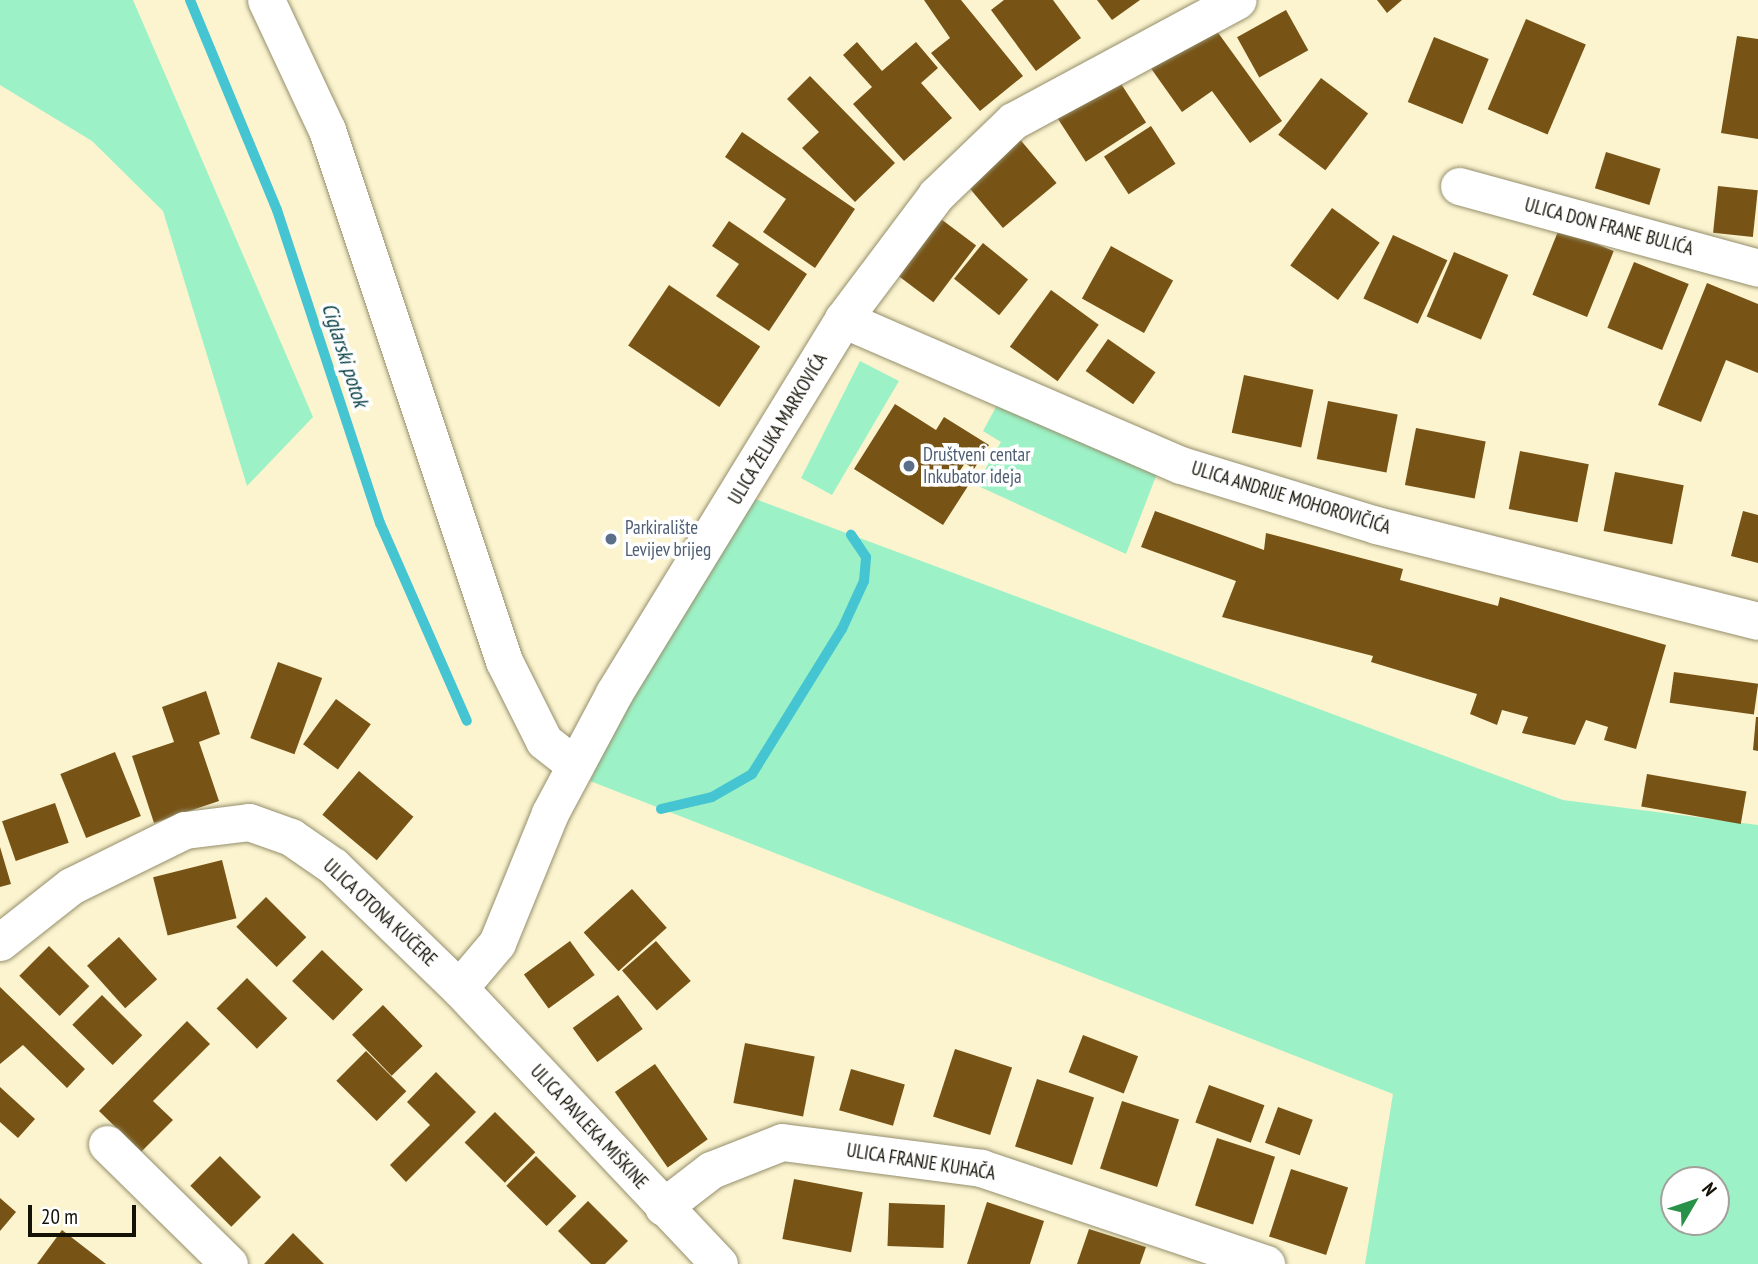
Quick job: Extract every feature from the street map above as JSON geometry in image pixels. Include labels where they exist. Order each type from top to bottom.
[{"type":"street","points":[[266,0],[327,130],[504,661],[544,741],[575,765]]},
{"type":"street","name":"ULICA ŽELJKA MARKOVIĆA","points":[[459,988],[497,943],[575,765],[843,319],[936,195],[1013,121],[1238,0]]},
{"type":"street","name":"ULICA DON FRANE BULIĆA","points":[[1459,186],[1758,268]]},
{"type":"street","name":"ULICA ANDRIJE MOHOROVIČIĆA","points":[[843,319],[1181,465],[1376,524],[1758,621]]},
{"type":"street","name":"ULICA OTONA KUČERE","points":[[0,942],[71,886],[173,835],[248,821],[291,837],[333,866],[459,988]]},
{"type":"street","name":"ULICA PAVLEKA MIŠKINE","points":[[459,988],[719,1264]]},
{"type":"street","name":"ULICA FRANJE KUHAČA","points":[[663,1207],[711,1170],[782,1142],[981,1168],[1266,1264]]},
{"type":"street","points":[[107,1144],[212,1258]]},
{"type":"green space","points":[[0,0],[133,0],[313,417],[247,486],[163,211],[92,141],[0,85]]},
{"type":"green space","points":[[860,361],[899,381],[832,495],[801,478]]},
{"type":"green space","points":[[1004,392],[1163,458],[1126,554],[976,485],[1001,442],[983,431]]},
{"type":"green space","points":[[755,499],[1563,800],[1758,825],[1758,1264],[1365,1264],[1393,1094],[590,781],[629,697]]},
{"type":"building","points":[[924,0],[961,0],[1023,76],[980,111],[931,53],[950,38]]},
{"type":"building","points":[[1004,0],[1053,0],[1081,38],[1036,71],[991,10]]},
{"type":"building","points":[[1097,0],[1140,0],[1112,20]]},
{"type":"building","points":[[1377,0],[1402,0],[1387,13]]},
{"type":"building","points":[[1286,10],[1308,50],[1259,77],[1237,37]]},
{"type":"building","points":[[1526,19],[1586,44],[1548,135],[1488,109]]},
{"type":"building","points":[[1211,23],[1282,121],[1250,143],[1212,91],[1182,112],[1150,67]]},
{"type":"building","points":[[1737,36],[1758,39],[1758,139],[1721,133]]},
{"type":"building","points":[[1434,37],[1489,59],[1462,124],[1408,102]]},
{"type":"building","points":[[857,42],[882,71],[916,42],[938,68],[921,83],[952,118],[904,161],[853,104],[872,87],[843,55]]},
{"type":"building","points":[[1114,73],[1146,122],[1086,162],[1054,112]]},
{"type":"building","points":[[810,76],[895,163],[855,202],[802,148],[819,132],[787,99]]},
{"type":"building","points":[[1321,78],[1368,114],[1325,170],[1278,135]]},
{"type":"building","points":[[1151,126],[1176,164],[1129,194],[1104,156]]},
{"type":"building","points":[[742,132],[855,209],[815,268],[763,232],[786,199],[725,157]]},
{"type":"building","points":[[1018,137],[1057,183],[1003,228],[964,182]]},
{"type":"building","points":[[1606,152],[1661,169],[1649,205],[1595,188]]},
{"type":"building","points":[[1718,186],[1758,190],[1753,237],[1713,233]]},
{"type":"building","points":[[1332,208],[1380,243],[1338,300],[1290,265]]},
{"type":"building","points":[[929,210],[976,246],[933,302],[886,267]]},
{"type":"building","points":[[729,221],[807,274],[769,331],[716,296],[739,264],[712,246]]},
{"type":"building","points":[[1559,229],[1614,251],[1587,317],[1532,295]]},
{"type":"building","points":[[1393,235],[1447,260],[1418,324],[1363,298]]},
{"type":"building","points":[[983,243],[1028,280],[999,315],[954,279]]},
{"type":"building","points":[[1111,246],[1173,280],[1144,333],[1082,298]]},
{"type":"building","points":[[1454,252],[1508,275],[1481,339],[1427,316]]},
{"type":"building","points":[[1634,262],[1689,284],[1662,350],[1607,328]]},
{"type":"building","points":[[1707,283],[1758,304],[1758,373],[1726,360],[1701,422],[1658,405]]},
{"type":"building","points":[[669,285],[760,347],[719,407],[628,346]]},
{"type":"building","points":[[1051,290],[1099,325],[1058,381],[1010,347]]},
{"type":"building","points":[[1108,339],[1156,372],[1133,404],[1086,371]]},
{"type":"building","points":[[1244,375],[1313,390],[1301,447],[1232,433]]},
{"type":"building","points":[[1328,401],[1398,415],[1386,472],[1317,459]]},
{"type":"building","name":"Društveni centar Inkubator ideja","points":[[895,404],[936,430],[944,417],[989,445],[974,469],[965,463],[955,478],[968,486],[943,525],[854,469]]},
{"type":"building","points":[[1416,428],[1486,442],[1475,498],[1405,485]]},
{"type":"building","points":[[1520,451],[1589,464],[1577,522],[1509,509]]},
{"type":"building","points":[[1615,472],[1684,485],[1672,544],[1604,531]]},
{"type":"building","points":[[1155,511],[1264,550],[1266,533],[1403,569],[1400,580],[1498,606],[1500,597],[1666,645],[1636,749],[1604,740],[1608,727],[1586,720],[1575,745],[1522,733],[1528,717],[1502,710],[1497,725],[1470,714],[1477,694],[1371,662],[1373,656],[1222,617],[1236,581],[1141,547]]},
{"type":"building","points":[[1743,511],[1758,515],[1758,563],[1731,556]]},
{"type":"building","points":[[278,662],[322,678],[294,754],[250,738]]},
{"type":"building","points":[[1674,672],[1758,684],[1754,715],[1670,703]]},
{"type":"building","points":[[206,691],[220,734],[199,742],[219,801],[154,823],[132,756],[174,742],[162,707]]},
{"type":"building","points":[[336,699],[371,724],[338,770],[303,744]]},
{"type":"building","points":[[1758,717],[1758,751],[1753,750]]},
{"type":"building","points":[[115,752],[141,816],[86,838],[60,774]]},
{"type":"building","points":[[359,771],[413,817],[377,860],[322,815]]},
{"type":"building","points":[[1647,774],[1746,792],[1741,824],[1641,806]]},
{"type":"building","points":[[55,803],[69,843],[16,861],[2,821]]},
{"type":"building","points":[[0,847],[11,884],[0,887]]},
{"type":"building","points":[[222,860],[237,918],[168,935],[153,877]]},
{"type":"building","points":[[632,889],[667,928],[618,971],[584,932]]},
{"type":"building","points":[[266,897],[306,937],[277,967],[236,927]]},
{"type":"building","points":[[119,937],[157,979],[125,1008],[87,966]]},
{"type":"building","points":[[570,941],[595,975],[549,1008],[524,975]]},
{"type":"building","points":[[656,941],[691,981],[657,1011],[622,971]]},
{"type":"building","points":[[49,946],[89,986],[60,1016],[19,976]]},
{"type":"building","points":[[322,950],[363,990],[333,1021],[292,981]]},
{"type":"building","points":[[247,978],[287,1018],[257,1049],[217,1008]]},
{"type":"building","points":[[0,987],[85,1069],[67,1088],[23,1045],[0,1064]]},
{"type":"building","points":[[102,995],[142,1035],[113,1065],[72,1025]]},
{"type":"building","points":[[618,995],[643,1029],[597,1062],[573,1028]]},
{"type":"building","points":[[383,1005],[423,1046],[392,1076],[352,1035]]},
{"type":"building","points":[[187,1021],[210,1044],[153,1101],[173,1120],[141,1152],[99,1111]]},
{"type":"building","points":[[1083,1035],[1138,1056],[1124,1093],[1069,1072]]},
{"type":"building","points":[[745,1043],[815,1057],[803,1116],[733,1103]]},
{"type":"building","points":[[955,1049],[1012,1068],[990,1135],[933,1117]]},
{"type":"building","points":[[366,1051],[406,1091],[377,1121],[336,1081]]},
{"type":"building","points":[[655,1064],[708,1139],[668,1167],[615,1092]]},
{"type":"building","points":[[851,1069],[905,1084],[893,1126],[839,1110]]},
{"type":"building","points":[[436,1072],[476,1112],[406,1182],[390,1165],[430,1125],[407,1102]]},
{"type":"building","points":[[1037,1079],[1094,1098],[1072,1165],[1015,1147]]},
{"type":"building","points":[[1209,1085],[1264,1105],[1251,1143],[1195,1123]]},
{"type":"building","points":[[0,1087],[35,1119],[18,1138],[0,1122]]},
{"type":"building","points":[[1122,1101],[1179,1120],[1157,1187],[1100,1169]]},
{"type":"building","points":[[1278,1107],[1313,1120],[1300,1155],[1265,1143]]},
{"type":"building","points":[[495,1112],[535,1152],[505,1183],[465,1142]]},
{"type":"building","points":[[1217,1138],[1275,1157],[1253,1224],[1195,1206]]},
{"type":"building","points":[[220,1156],[261,1197],[231,1227],[190,1186]]},
{"type":"building","points":[[536,1156],[576,1196],[547,1226],[506,1186]]},
{"type":"building","points":[[1291,1169],[1348,1188],[1326,1255],[1269,1237]]},
{"type":"building","points":[[794,1179],[863,1192],[851,1252],[782,1239]]},
{"type":"building","points":[[0,1198],[16,1212],[0,1231]]},
{"type":"building","points":[[588,1201],[628,1241],[605,1264],[591,1264],[558,1231]]},
{"type":"building","points":[[987,1202],[1044,1221],[1030,1264],[967,1264]]},
{"type":"building","points":[[889,1203],[945,1205],[943,1248],[887,1246]]},
{"type":"building","points":[[1089,1229],[1146,1247],[1140,1264],[1077,1264]]},
{"type":"building","points":[[62,1230],[106,1264],[37,1264]]},
{"type":"building","points":[[293,1233],[324,1264],[264,1264]]},
{"type":"waterway","name":"Ciglarski potok","points":[[190,0],[277,210],[380,523],[467,721]]},
{"type":"waterway","points":[[661,809],[712,797],[752,774],[842,629],[864,581],[866,557],[851,535]]},
{"type":"place","name":"Društveni centar Inkubator ideja","points":[[909,466]]},
{"type":"place","name":"Parkiralište Levijev brijeg","points":[[611,539]]}]
